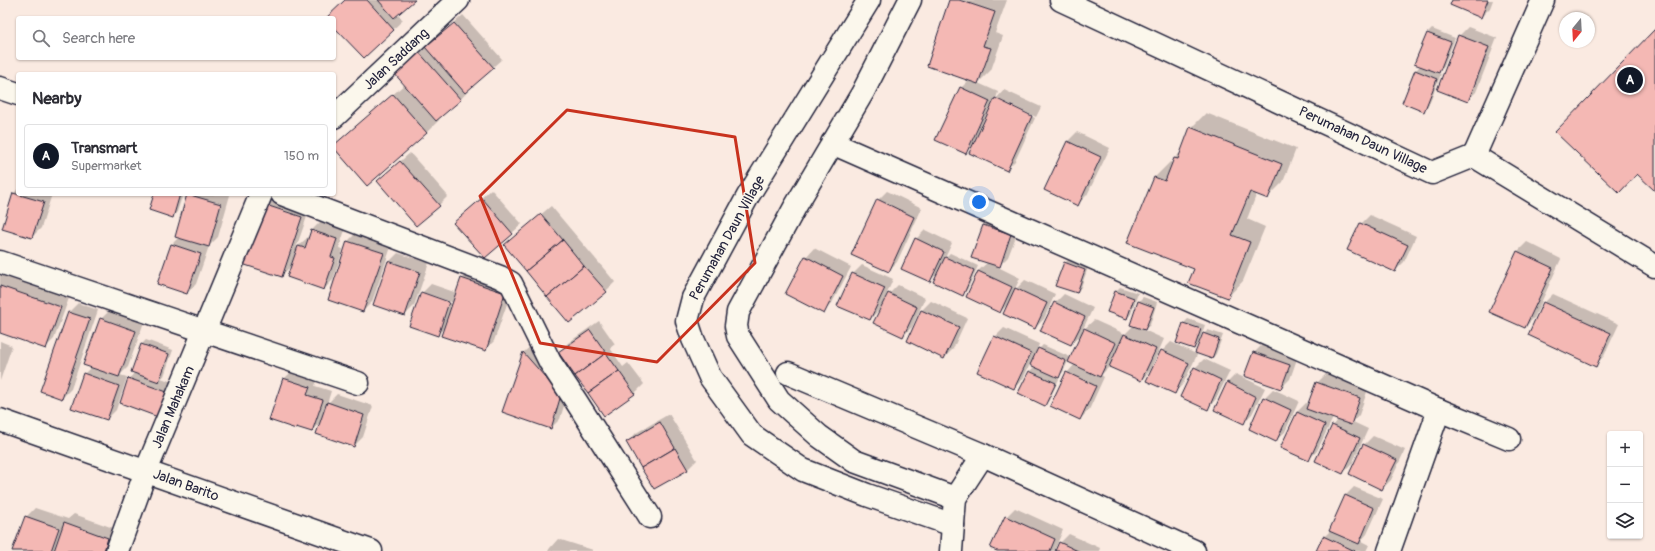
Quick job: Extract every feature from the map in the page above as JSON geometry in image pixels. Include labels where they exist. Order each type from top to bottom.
[{"type":"street","name":"Jalan Saddang","points":[[336,115],[458,0]]},
{"type":"street","name":"Perumahan Daun Village","points":[[868,0],[748,196],[693,298],[687,320],[693,339],[710,377],[752,435],[803,470],[867,495],[953,525]]},
{"type":"street","points":[[910,0],[863,92],[832,143],[738,312],[736,326],[738,336],[779,400],[820,436],[854,461],[955,498]]},
{"type":"street","name":"Perumahan Daun Village","points":[[1061,0],[1432,173],[1474,156]]},
{"type":"street","points":[[1542,0],[1474,156],[1655,266]]},
{"type":"street","points":[[0,88],[16,93]]},
{"type":"street","points":[[832,143],[1439,410],[1509,439]]},
{"type":"street","name":"Jalan Mahakam","points":[[117,551],[146,471],[206,331],[260,196]]},
{"type":"street","points":[[287,196],[500,277],[511,283],[550,362],[650,517]]},
{"type":"street","points":[[0,262],[358,383]]},
{"type":"street","points":[[788,373],[983,455],[1194,551]]},
{"type":"street","points":[[1389,551],[1439,410]]},
{"type":"street","name":"Jalan Barito","points":[[0,420],[371,551]]},
{"type":"street","points":[[951,551],[955,498],[983,455]]},
{"type":"highlighted area","points":[[567,110],[735,137],[755,263],[657,362],[540,343],[480,196]]},
{"type":"building","points":[[345,0],[367,0],[394,30],[364,58],[336,29],[336,16],[328,16]]},
{"type":"building","points":[[378,0],[415,0],[394,18]]},
{"type":"building","points":[[949,0],[959,0],[995,12],[983,46],[991,48],[978,84],[927,66]]},
{"type":"building","points":[[1452,0],[1488,0],[1481,18],[1450,5]]},
{"type":"building","points":[[454,23],[494,68],[465,93],[425,47]]},
{"type":"building","points":[[1655,29],[1655,191],[1637,174],[1619,193],[1555,132]]},
{"type":"building","points":[[1427,33],[1451,42],[1439,73],[1414,64]]},
{"type":"building","points":[[1458,35],[1489,47],[1468,102],[1437,90]]},
{"type":"building","points":[[418,51],[461,100],[436,121],[393,72]]},
{"type":"building","points":[[1415,70],[1437,79],[1424,112],[1402,103]]},
{"type":"building","points":[[960,87],[990,101],[966,154],[935,140]]},
{"type":"building","points":[[393,94],[427,133],[367,186],[336,150],[336,143]]},
{"type":"building","points":[[995,98],[1032,116],[1007,171],[969,153]]},
{"type":"building","points":[[1190,127],[1282,164],[1268,199],[1250,192],[1232,235],[1250,242],[1228,298],[1188,283],[1194,269],[1127,243],[1154,177],[1165,181],[1174,158],[1178,159]]},
{"type":"building","points":[[1067,141],[1101,157],[1078,206],[1044,190]]},
{"type":"building","points":[[400,161],[440,206],[416,226],[377,181]]},
{"type":"building","points":[[13,193],[16,194],[16,196],[23,196],[44,202],[32,238],[2,229]]},
{"type":"building","points":[[153,196],[179,196],[173,218],[149,210]]},
{"type":"building","points":[[186,196],[194,196],[221,204],[209,247],[175,237]]},
{"type":"building","points":[[482,198],[513,234],[485,258],[453,223]]},
{"type":"building","points":[[877,199],[914,217],[889,272],[851,255]]},
{"type":"building","points":[[263,204],[302,217],[282,277],[242,264]]},
{"type":"building","points":[[541,214],[563,240],[526,271],[504,245]]},
{"type":"building","points":[[1360,223],[1408,245],[1395,272],[1347,250]]},
{"type":"building","points":[[983,225],[1011,234],[1000,267],[971,258]]},
{"type":"building","points":[[311,230],[337,239],[331,257],[335,258],[324,290],[287,277],[298,246],[305,248]]},
{"type":"building","points":[[915,238],[944,252],[930,282],[901,269]]},
{"type":"building","points":[[563,240],[584,266],[547,297],[526,271]]},
{"type":"building","points":[[347,241],[384,253],[363,312],[328,300]]},
{"type":"building","points":[[171,244],[201,254],[187,294],[157,284]]},
{"type":"building","points":[[1517,251],[1553,268],[1525,328],[1489,312]]},
{"type":"building","points":[[805,256],[843,276],[824,314],[785,294]]},
{"type":"building","points":[[945,257],[974,270],[963,296],[933,282]]},
{"type":"building","points":[[388,261],[420,272],[405,316],[373,305]]},
{"type":"building","points":[[1064,262],[1085,270],[1077,293],[1055,286]]},
{"type":"building","points":[[584,266],[607,292],[569,323],[547,297]]},
{"type":"building","points":[[978,271],[1012,287],[1000,313],[966,297]]},
{"type":"building","points":[[852,273],[885,288],[870,320],[837,306]]},
{"type":"building","points":[[461,278],[505,293],[486,351],[441,336]]},
{"type":"building","points":[[0,286],[61,307],[46,349],[0,333]]},
{"type":"building","points":[[1015,288],[1047,303],[1035,329],[1003,314]]},
{"type":"building","points":[[1115,291],[1134,298],[1127,319],[1107,312]]},
{"type":"building","points":[[421,292],[449,302],[438,336],[409,326]]},
{"type":"building","points":[[888,293],[917,307],[903,337],[873,323]]},
{"type":"building","points":[[1138,301],[1154,307],[1145,330],[1130,325]]},
{"type":"building","points":[[1054,302],[1085,317],[1071,345],[1040,331]]},
{"type":"building","points":[[1543,302],[1611,333],[1596,367],[1528,335]]},
{"type":"building","points":[[921,310],[959,327],[944,359],[907,341]]},
{"type":"building","points":[[68,312],[90,319],[62,399],[40,391]]},
{"type":"building","points":[[100,318],[136,331],[119,377],[83,365]]},
{"type":"building","points":[[1183,323],[1201,329],[1194,349],[1176,343]]},
{"type":"building","points":[[1084,328],[1116,343],[1100,377],[1068,362]]},
{"type":"building","points":[[590,330],[606,353],[575,376],[558,352]]},
{"type":"building","points":[[1203,333],[1219,339],[1212,359],[1195,353]]},
{"type":"building","points":[[1124,334],[1156,349],[1141,381],[1109,367]]},
{"type":"building","points":[[994,336],[1031,353],[1014,389],[977,372]]},
{"type":"building","points":[[141,344],[169,354],[159,382],[131,372]]},
{"type":"building","points":[[1038,348],[1066,361],[1059,378],[1030,365]]},
{"type":"building","points":[[1161,350],[1189,363],[1175,394],[1146,381]]},
{"type":"building","points":[[523,352],[561,395],[551,429],[502,412]]},
{"type":"building","points":[[1253,352],[1290,365],[1281,389],[1244,376]]},
{"type":"building","points":[[606,353],[619,371],[588,393],[575,376]]},
{"type":"building","points":[[1194,367],[1221,380],[1208,410],[1180,397]]},
{"type":"building","points":[[619,371],[635,394],[604,416],[588,393]]},
{"type":"building","points":[[1029,371],[1056,383],[1045,406],[1018,393]]},
{"type":"building","points":[[1066,372],[1096,386],[1080,420],[1050,406]]},
{"type":"building","points":[[83,373],[119,386],[107,420],[71,408]]},
{"type":"building","points":[[128,378],[167,392],[158,417],[120,403]]},
{"type":"building","points":[[283,378],[310,387],[307,395],[323,400],[312,432],[296,427],[296,429],[269,420]]},
{"type":"building","points":[[1227,382],[1256,397],[1244,424],[1214,410]]},
{"type":"building","points":[[1316,382],[1360,398],[1351,425],[1306,409]]},
{"type":"building","points":[[1263,397],[1291,410],[1276,442],[1249,429]]},
{"type":"building","points":[[327,402],[364,415],[354,447],[316,434]]},
{"type":"building","points":[[1297,412],[1325,425],[1309,461],[1280,448]]},
{"type":"building","points":[[660,422],[675,448],[641,468],[626,442]]},
{"type":"building","points":[[1332,425],[1360,438],[1343,474],[1315,461]]},
{"type":"building","points":[[1363,444],[1397,460],[1382,490],[1349,474]]},
{"type":"building","points":[[675,448],[688,470],[654,489],[641,468]]},
{"type":"building","points":[[1345,495],[1374,508],[1359,544],[1329,531]]},
{"type":"building","points":[[25,516],[59,528],[51,551],[12,551]]},
{"type":"building","points":[[1005,516],[1055,539],[1050,551],[997,551],[990,548]]},
{"type":"building","points":[[64,522],[108,538],[104,551],[54,551]]},
{"type":"building","points":[[1323,536],[1355,551],[1316,551]]},
{"type":"building","points":[[1059,542],[1078,551],[1055,551]]},
{"type":"place","name":"Transmart","points":[[1630,80]]}]
